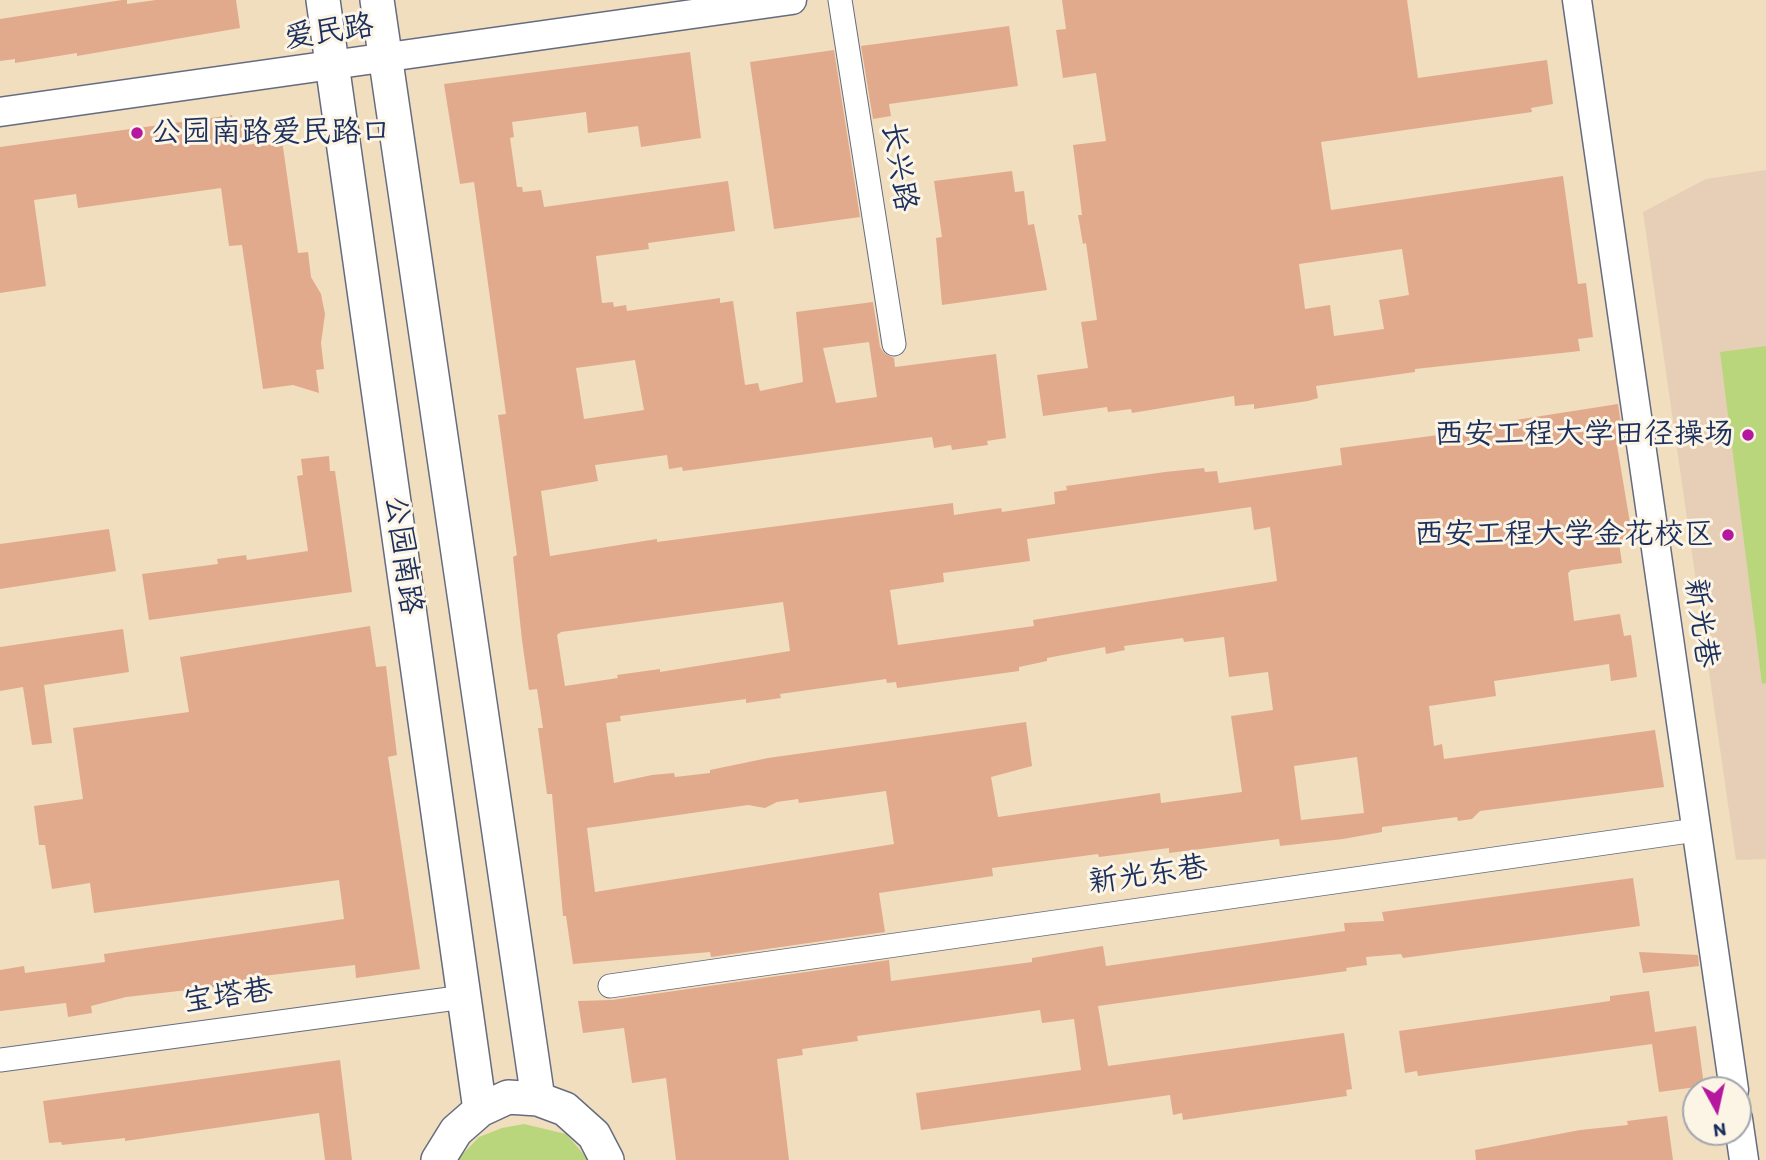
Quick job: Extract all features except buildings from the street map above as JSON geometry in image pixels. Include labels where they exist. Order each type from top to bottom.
[{"type":"main road","name":"公园南路","points":[[323,0],[480,1110]]},
{"type":"main road","name":"公园南路","points":[[377,0],[538,1099]]},
{"type":"main road","points":[[438,1160],[456,1132],[480,1110],[508,1097],[538,1099],[565,1109],[594,1135],[607,1160]]},
{"type":"street","name":"爱民路","points":[[0,112],[792,0]]},
{"type":"street","name":"长兴路","points":[[840,0],[894,344]]},
{"type":"street","name":"新光巷","points":[[1577,0],[1732,1076]]},
{"type":"street","name":"新光东巷","points":[[610,986],[1696,830]]},
{"type":"street","name":"宝塔巷","points":[[0,1060],[464,997]]},
{"type":"shaded area","name":"西安工程大学金花校区","points":[[1766,170],[1766,859],[1736,860],[1643,212],[1706,179]]},
{"type":"green space","name":"西安工程大学田径操场","points":[[1766,346],[1766,683],[1762,684],[1720,352]]},
{"type":"green space","points":[[524,1124],[566,1134],[589,1160],[457,1160],[479,1137],[502,1128]]},
{"type":"place","name":"公园南路爱民路口","points":[[137,133]]},
{"type":"place","name":"西安工程大学田径操场","points":[[1748,435]]},
{"type":"place","name":"西安工程大学金花校区","points":[[1728,535]]}]
